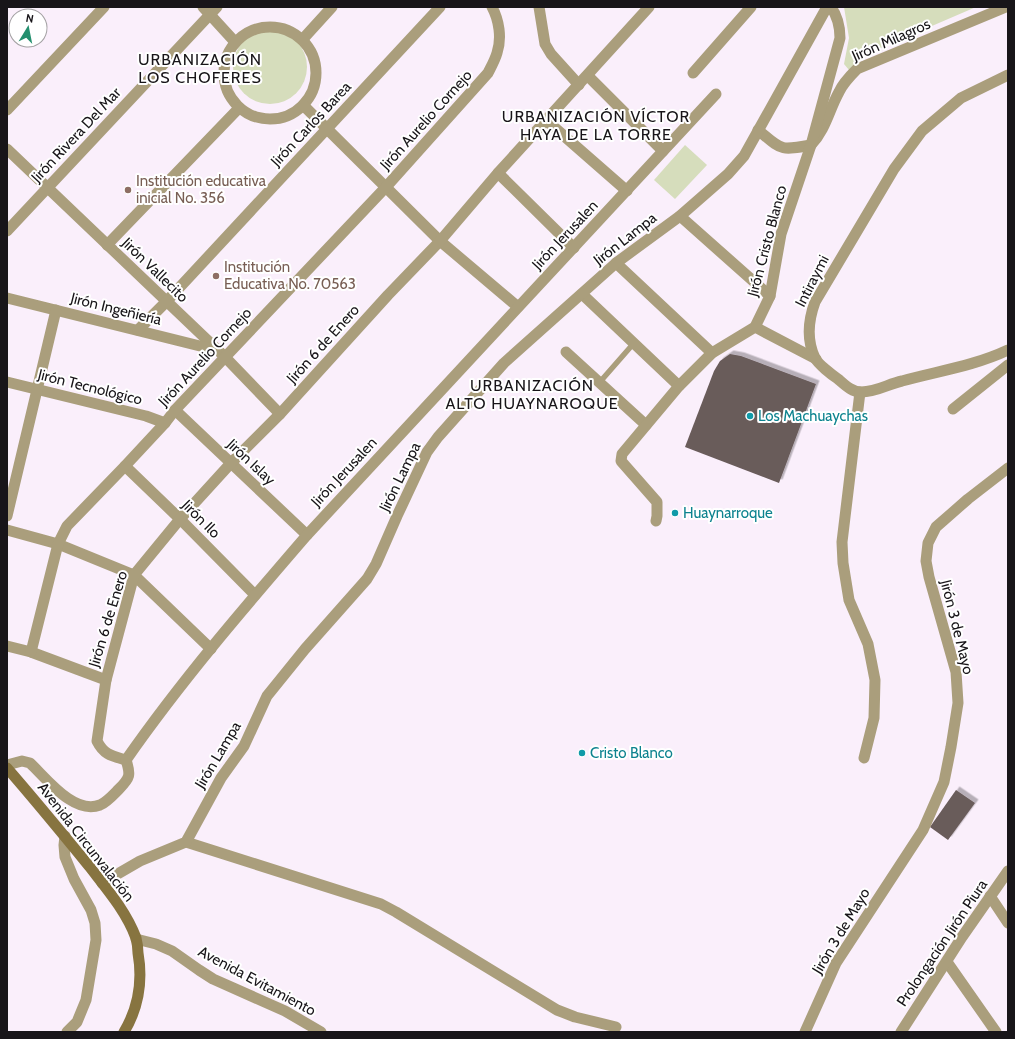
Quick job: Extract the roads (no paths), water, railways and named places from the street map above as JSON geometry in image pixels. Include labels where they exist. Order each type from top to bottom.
[{"type":"main road","name":"Avenida Circunvalación","points":[[7,766],[102,883],[125,915],[136,939],[141,969],[138,1002],[124,1032]]},
{"type":"street","points":[[7,110],[104,7]]},
{"type":"street","points":[[302,40],[332,7]]},
{"type":"street","name":"Jirón Carlos Barea","points":[[138,330],[166,302],[440,7]]},
{"type":"street","name":"Jirón Aurelio Cornejo","points":[[31,652],[58,544],[66,526],[165,423],[221,354],[386,187],[488,73],[498,53],[500,35],[496,15],[492,7]]},
{"type":"street","points":[[539,7],[545,44],[551,54],[579,85]]},
{"type":"street","name":"Jirón 6 de Enero","points":[[126,760],[106,754],[101,749],[97,741],[106,680],[134,575],[180,518],[230,462],[280,414],[388,294],[440,241],[498,173],[588,76],[649,7]]},
{"type":"street","points":[[693,73],[751,7]]},
{"type":"street","name":"Jirón Lampa","points":[[186,842],[221,778],[244,746],[267,696],[305,649],[367,580],[431,447],[438,437],[504,363],[616,263],[680,216],[728,174],[744,156],[827,7]]},
{"type":"street","name":"Jirón Cristo Blanco","points":[[755,327],[770,296],[781,234],[811,145],[840,38],[840,25],[836,14],[831,7]]},
{"type":"street","name":"Jirón Milagros","points":[[811,145],[822,131],[839,91],[848,78],[857,69],[1006,7]]},
{"type":"street","points":[[210,9],[234,42]]},
{"type":"street","name":"Jirón Rivera Del Mar","points":[[7,231],[210,9]]},
{"type":"street","points":[[260,27],[275,27],[290,31],[302,40],[313,54],[316,72],[313,90],[303,105],[289,115],[272,119],[254,117],[239,108],[228,93],[223,76],[225,58],[234,42],[246,33],[260,27]]},
{"type":"street","name":"Intiraymi","points":[[816,360],[808,336],[810,318],[815,302],[894,169],[922,130],[961,98],[1008,75]]},
{"type":"street","points":[[588,76],[663,151]]},
{"type":"street","name":"Jirón Jerusalen","points":[[126,760],[155,718],[307,535],[716,94]]},
{"type":"street","points":[[303,105],[440,241],[518,307]]},
{"type":"street","points":[[107,245],[239,108]]},
{"type":"street","points":[[546,121],[627,191]]},
{"type":"street","points":[[758,130],[778,147],[790,149],[811,145]]},
{"type":"street","name":"Jirón Vallecito","points":[[7,149],[221,354],[280,414]]},
{"type":"street","points":[[498,173],[574,248]]},
{"type":"street","points":[[680,216],[770,296]]},
{"type":"street","points":[[616,263],[712,353]]},
{"type":"street","points":[[582,294],[679,386]]},
{"type":"street","name":"Jirón Ingeñiería","points":[[7,298],[138,330],[221,354]]},
{"type":"street","points":[[7,516],[56,310]]},
{"type":"street","points":[[656,520],[657,502],[620,461],[622,454],[679,386],[712,353],[755,327],[816,360],[850,389],[860,392],[877,390],[900,381],[965,366],[1008,350]]},
{"type":"street","points":[[566,352],[646,425]]},
{"type":"street","points":[[953,409],[1008,365]]},
{"type":"street","name":"Jirón Tecnológico","points":[[7,382],[146,416],[165,423]]},
{"type":"street","points":[[860,392],[842,542],[843,563],[849,600],[868,644],[875,680],[874,718],[864,758]]},
{"type":"street","name":"Jirón Islay","points":[[175,410],[307,535]]},
{"type":"street","name":"Jirón Ilo","points":[[125,466],[180,518],[256,595]]},
{"type":"street","name":"Jirón 3 de Mayo","points":[[805,1032],[836,963],[922,830],[944,782],[958,703],[956,672],[929,577],[926,561],[928,543],[936,528],[968,499],[1008,468]]},
{"type":"street","points":[[7,530],[58,544],[134,575],[211,649]]},
{"type":"street","points":[[7,646],[31,652],[106,680]]},
{"type":"street","points":[[7,766],[22,761],[30,763],[68,799],[78,805],[90,808],[101,805],[126,782],[129,776],[126,760]]},
{"type":"street","points":[[65,836],[65,857],[74,879],[91,910],[95,923],[96,940],[86,1000],[77,1022],[67,1032]]},
{"type":"street","points":[[102,883],[140,861],[186,842],[381,904],[557,1010],[575,1017],[616,1027]]},
{"type":"street","name":"Prolongación Jirón Piura","points":[[901,1032],[962,937],[1008,871]]},
{"type":"street","points":[[990,896],[1008,922]]},
{"type":"street","name":"Avenida Evitamiento","points":[[136,939],[156,944],[172,951],[213,979],[285,1011],[321,1032]]},
{"type":"street","points":[[947,962],[996,1032]]},
{"type":"lane","points":[[599,383],[634,343]]},
{"type":"place","name":"Institución educativa inicial No. 356","points":[[128,190]]},
{"type":"place","name":"Institución Educativa No. 70563","points":[[216,276]]},
{"type":"place","name":"Los Machuaychas","points":[[750,416]]},
{"type":"place","name":"Huaynarroque","points":[[675,513]]},
{"type":"place","name":"Cristo Blanco","points":[[582,753]]},
{"type":"district","name":"URBANIZACIÓN LOS CHOFERES","points":[[200,68]]},
{"type":"district","name":"URBANIZACIÓN VÍCTOR HAYA DE LA TORRE","points":[[596,125]]},
{"type":"district","name":"URBANIZACIÓN ALTO HUAYNAROQUE","points":[[532,394]]}]
